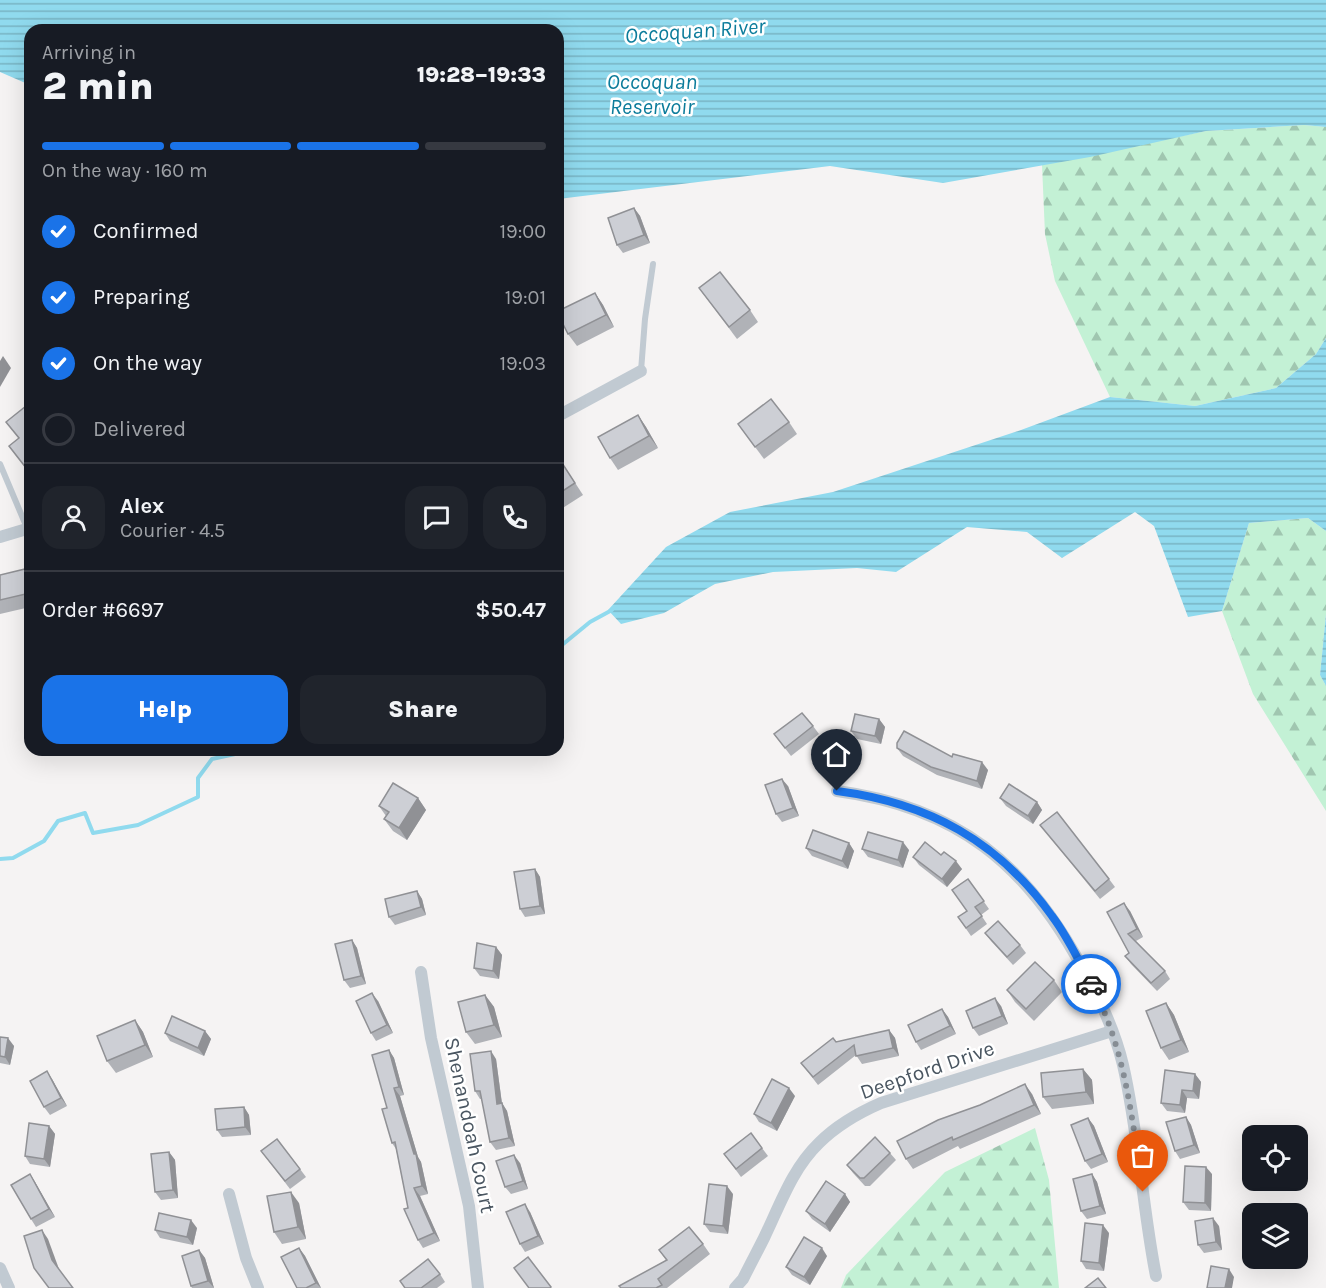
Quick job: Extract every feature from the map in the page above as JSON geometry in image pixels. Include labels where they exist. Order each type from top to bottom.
[{"type":"street","points":[[564,413],[641,371]]},
{"type":"street","points":[[0,537],[24,529]]},
{"type":"street","points":[[837,791],[868,795],[927,813],[976,840],[1029,886],[1062,931],[1098,997],[1112,1031],[1129,1097],[1156,1276]]},
{"type":"street","name":"Shenandoah Court","points":[[421,972],[430,1038],[469,1206],[478,1288]]},
{"type":"street","name":"Deepford Drive","points":[[735,1288],[743,1279],[795,1173],[818,1143],[839,1125],[880,1103],[1112,1031]]},
{"type":"street","points":[[229,1194],[246,1258],[258,1288]]},
{"type":"street","points":[[0,1269],[9,1288]]},
{"type":"lane","points":[[641,371],[645,319],[653,264]]},
{"type":"lane","points":[[0,464],[24,519]]},
{"type":"green space","points":[[1304,125],[1326,127],[1326,338],[1316,354],[1276,388],[1195,406],[1110,397],[1055,281],[1045,234],[1042,165],[1206,131]]},
{"type":"green space","points":[[1308,518],[1326,531],[1326,614],[1320,675],[1326,686],[1326,811],[1253,694],[1222,611],[1249,523]]},
{"type":"green space","points":[[1035,1128],[1049,1180],[1059,1288],[841,1288],[846,1275],[945,1172]]},
{"type":"water","name":"Occoquan Reservoir","points":[[0,0],[1326,0],[1326,127],[1304,125],[1206,131],[1090,157],[943,183],[830,166],[564,198],[564,24],[24,24],[24,82],[0,72]]},
{"type":"water","points":[[1326,338],[1326,531],[1308,518],[1249,523],[1222,611],[1188,617],[1154,526],[1135,512],[1062,558],[1027,532],[967,527],[896,572],[857,568],[773,572],[715,584],[664,613],[621,624],[608,610],[666,547],[730,512],[833,492],[1021,430],[1110,397],[1195,406],[1276,388],[1316,354]]},
{"type":"water","points":[[1326,614],[1326,686],[1320,675]]},
{"type":"building","points":[[634,208],[644,235],[617,245],[608,218]]},
{"type":"building","points":[[720,272],[750,310],[729,327],[699,288]]},
{"type":"building","points":[[595,293],[606,315],[568,334],[564,326],[564,308]]},
{"type":"building","points":[[771,399],[789,422],[755,447],[738,424]]},
{"type":"building","points":[[24,408],[24,465],[9,446],[19,438],[6,422]]},
{"type":"building","points":[[638,415],[649,436],[610,458],[598,437]]},
{"type":"building","points":[[564,466],[575,483],[564,490]]},
{"type":"building","points":[[24,569],[24,594],[0,600],[0,575]]},
{"type":"building","points":[[802,713],[813,726],[785,748],[774,734]]},
{"type":"building","points":[[855,714],[879,719],[875,736],[851,731]]},
{"type":"building","points":[[904,731],[952,757],[953,754],[982,762],[977,781],[931,767],[897,748],[897,743]]},
{"type":"building","points":[[782,779],[793,808],[776,814],[765,785]]},
{"type":"building","points":[[393,783],[418,798],[399,828],[384,819],[389,812],[379,806]]},
{"type":"building","points":[[1009,784],[1037,802],[1028,816],[1000,798]]},
{"type":"building","points":[[1057,812],[1109,879],[1095,891],[1040,825]]},
{"type":"building","points":[[813,830],[849,843],[842,861],[806,848]]},
{"type":"building","points":[[868,832],[903,842],[898,860],[862,849]]},
{"type":"building","points":[[925,842],[941,855],[944,852],[956,861],[942,879],[913,857]]},
{"type":"building","points":[[535,869],[540,906],[520,909],[514,872]]},
{"type":"building","points":[[968,879],[984,901],[975,907],[982,916],[966,928],[958,917],[967,911],[952,890]]},
{"type":"building","points":[[417,891],[421,907],[389,917],[385,899]]},
{"type":"building","points":[[1124,903],[1137,929],[1128,934],[1165,971],[1151,983],[1125,956],[1129,953],[1107,912]]},
{"type":"building","points":[[998,921],[1020,945],[1007,957],[985,933]]},
{"type":"building","points":[[352,940],[361,976],[344,980],[335,944]]},
{"type":"building","points":[[477,943],[496,947],[493,971],[474,968]]},
{"type":"building","points":[[1035,962],[1054,980],[1026,1009],[1007,990]]},
{"type":"building","points":[[372,993],[387,1025],[371,1033],[356,1001]]},
{"type":"building","points":[[485,995],[494,1025],[466,1032],[458,1002]]},
{"type":"building","points":[[995,998],[1002,1016],[973,1028],[966,1011]]},
{"type":"building","points":[[1166,1003],[1181,1040],[1161,1048],[1146,1011]]},
{"type":"building","points":[[942,1009],[950,1026],[916,1042],[908,1025]]},
{"type":"building","points":[[172,1016],[205,1031],[198,1048],[165,1033]]},
{"type":"building","points":[[135,1020],[145,1045],[107,1061],[97,1036]]},
{"type":"building","points":[[889,1030],[893,1048],[856,1056],[854,1045],[813,1077],[801,1063],[833,1038],[836,1042]]},
{"type":"building","points":[[0,1037],[8,1038],[5,1057],[0,1056]]},
{"type":"building","points":[[389,1050],[399,1087],[394,1088],[414,1154],[416,1154],[422,1186],[414,1188],[434,1233],[418,1240],[404,1209],[408,1208],[395,1142],[392,1143],[382,1109],[387,1108],[372,1055]]},
{"type":"building","points":[[491,1051],[497,1104],[502,1103],[509,1138],[490,1142],[480,1091],[475,1091],[470,1054]]},
{"type":"building","points":[[1083,1069],[1086,1092],[1043,1097],[1041,1073]]},
{"type":"building","points":[[1165,1070],[1195,1074],[1193,1091],[1182,1090],[1180,1105],[1161,1103]]},
{"type":"building","points":[[47,1071],[61,1098],[44,1107],[30,1081]]},
{"type":"building","points":[[772,1079],[789,1088],[771,1123],[754,1114]]},
{"type":"building","points":[[1025,1084],[1034,1105],[953,1140],[952,1137],[906,1159],[897,1141],[938,1120],[980,1105]]},
{"type":"building","points":[[244,1107],[245,1127],[217,1130],[215,1109]]},
{"type":"building","points":[[1186,1117],[1194,1145],[1175,1151],[1166,1122]]},
{"type":"building","points":[[1088,1118],[1102,1154],[1085,1161],[1071,1125]]},
{"type":"building","points":[[29,1123],[49,1126],[44,1159],[25,1156]]},
{"type":"building","points":[[751,1133],[762,1148],[736,1169],[724,1154]]},
{"type":"building","points":[[875,1137],[890,1153],[864,1178],[860,1178],[847,1165]]},
{"type":"building","points":[[277,1139],[300,1169],[285,1181],[261,1151]]},
{"type":"building","points":[[169,1152],[173,1190],[155,1192],[151,1154]]},
{"type":"building","points":[[514,1155],[523,1181],[505,1187],[496,1161]]},
{"type":"building","points":[[1185,1166],[1206,1167],[1205,1203],[1183,1202]]},
{"type":"building","points":[[30,1174],[49,1209],[31,1219],[11,1185]]},
{"type":"building","points":[[1092,1174],[1100,1206],[1081,1211],[1073,1179]]},
{"type":"building","points":[[826,1181],[845,1194],[825,1224],[806,1211]]},
{"type":"building","points":[[709,1184],[727,1186],[723,1226],[704,1224]]},
{"type":"building","points":[[291,1192],[298,1227],[274,1232],[267,1196]]},
{"type":"building","points":[[525,1204],[538,1236],[520,1244],[506,1212]]},
{"type":"building","points":[[159,1213],[191,1220],[187,1237],[155,1230]]},
{"type":"building","points":[[1213,1218],[1216,1242],[1198,1245],[1195,1221]]},
{"type":"building","points":[[1085,1223],[1103,1225],[1099,1263],[1081,1261]]},
{"type":"building","points":[[689,1227],[703,1244],[658,1279],[662,1285],[656,1288],[621,1288],[619,1286],[667,1260],[659,1250]]},
{"type":"building","points":[[42,1230],[52,1260],[73,1288],[49,1288],[34,1268],[24,1236]]},
{"type":"building","points":[[804,1237],[822,1248],[804,1277],[786,1267]]},
{"type":"building","points":[[299,1248],[316,1283],[306,1288],[297,1288],[281,1257]]},
{"type":"building","points":[[199,1250],[208,1281],[191,1286],[182,1256]]},
{"type":"building","points":[[528,1257],[550,1288],[529,1288],[514,1268]]},
{"type":"building","points":[[428,1259],[440,1274],[421,1288],[405,1288],[400,1281]]},
{"type":"building","points":[[1211,1266],[1229,1269],[1225,1288],[1207,1288]]},
{"type":"building","points":[[1098,1278],[1106,1288],[1085,1288]]},
{"type":"waterway","points":[[564,643],[590,622],[612,610]]},
{"type":"waterway","points":[[0,859],[13,858],[44,841],[58,821],[85,813],[93,833],[138,825],[198,797],[198,778],[212,759],[226,756]]},
{"type":"way so far","points":[[1091,984],[1112,1031],[1122,1063],[1143,1192]]},
{"type":"route","points":[[837,791],[868,795],[927,813],[955,826],[976,840],[1029,886],[1053,916],[1091,984]]},
{"type":"water label","name":"Occoquan River","points":[[695,30]]}]
